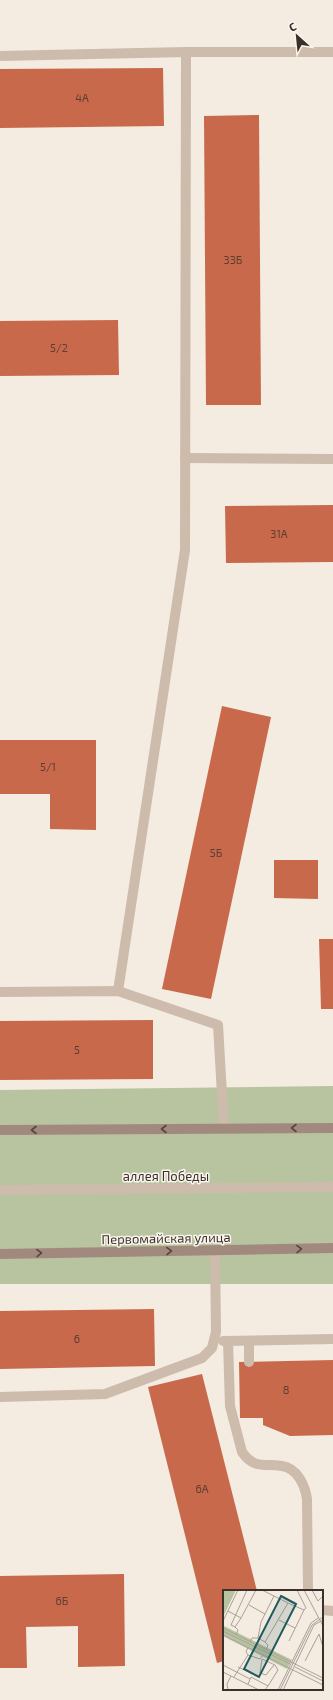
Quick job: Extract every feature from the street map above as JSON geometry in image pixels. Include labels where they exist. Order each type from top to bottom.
[{"type":"street","points":[[118,991],[185,550],[186,52]]},
{"type":"street","points":[[0,56],[186,52],[333,52]]},
{"type":"street","points":[[185,458],[333,459]]},
{"type":"street","points":[[0,992],[118,991],[218,1025],[224,1129]]},
{"type":"street","points":[[0,1130],[333,1128]]},
{"type":"street","name":"аллея Победы","points":[[0,1190],[333,1187]]},
{"type":"street","name":"Первомайская улица","points":[[0,1254],[333,1248]]},
{"type":"street","points":[[0,1397],[105,1394],[195,1361],[208,1353],[215,1341],[216,1332],[215,1250]]},
{"type":"street","points":[[215,1341],[333,1339]]},
{"type":"street","points":[[228,1341],[230,1406],[242,1452],[247,1458],[256,1464],[263,1466],[282,1466],[291,1470],[301,1481],[305,1489],[307,1498],[308,1590]]},
{"type":"street","points":[[249,1341],[249,1362]]},
{"type":"street","points":[[323,1610],[333,1611]]},
{"type":"green space","points":[[333,1086],[333,1284],[0,1284],[0,1090]]},
{"type":"building","points":[[163,68],[164,126],[0,128],[0,69]]},
{"type":"building","points":[[259,115],[261,405],[206,405],[204,116]]},
{"type":"building","points":[[118,320],[119,375],[0,376],[0,321]]},
{"type":"building","points":[[333,505],[333,562],[226,563],[225,506]]},
{"type":"building","points":[[222,706],[271,717],[211,999],[162,989]]},
{"type":"building","points":[[0,740],[96,740],[96,830],[50,829],[50,794],[0,794]]},
{"type":"building","points":[[274,860],[318,860],[318,899],[274,898]]},
{"type":"building","points":[[319,939],[333,939],[333,1009],[321,1009]]},
{"type":"building","points":[[153,1020],[153,1079],[0,1080],[0,1021]]},
{"type":"building","points":[[154,1309],[155,1366],[0,1369],[0,1311]]},
{"type":"building","points":[[333,1360],[333,1435],[290,1436],[263,1425],[263,1418],[240,1418],[239,1362]]},
{"type":"building","points":[[202,1374],[257,1590],[223,1590],[223,1661],[217,1663],[148,1387]]},
{"type":"building","points":[[124,1574],[125,1666],[78,1667],[78,1626],[26,1627],[27,1668],[0,1668],[0,1576]]}]
